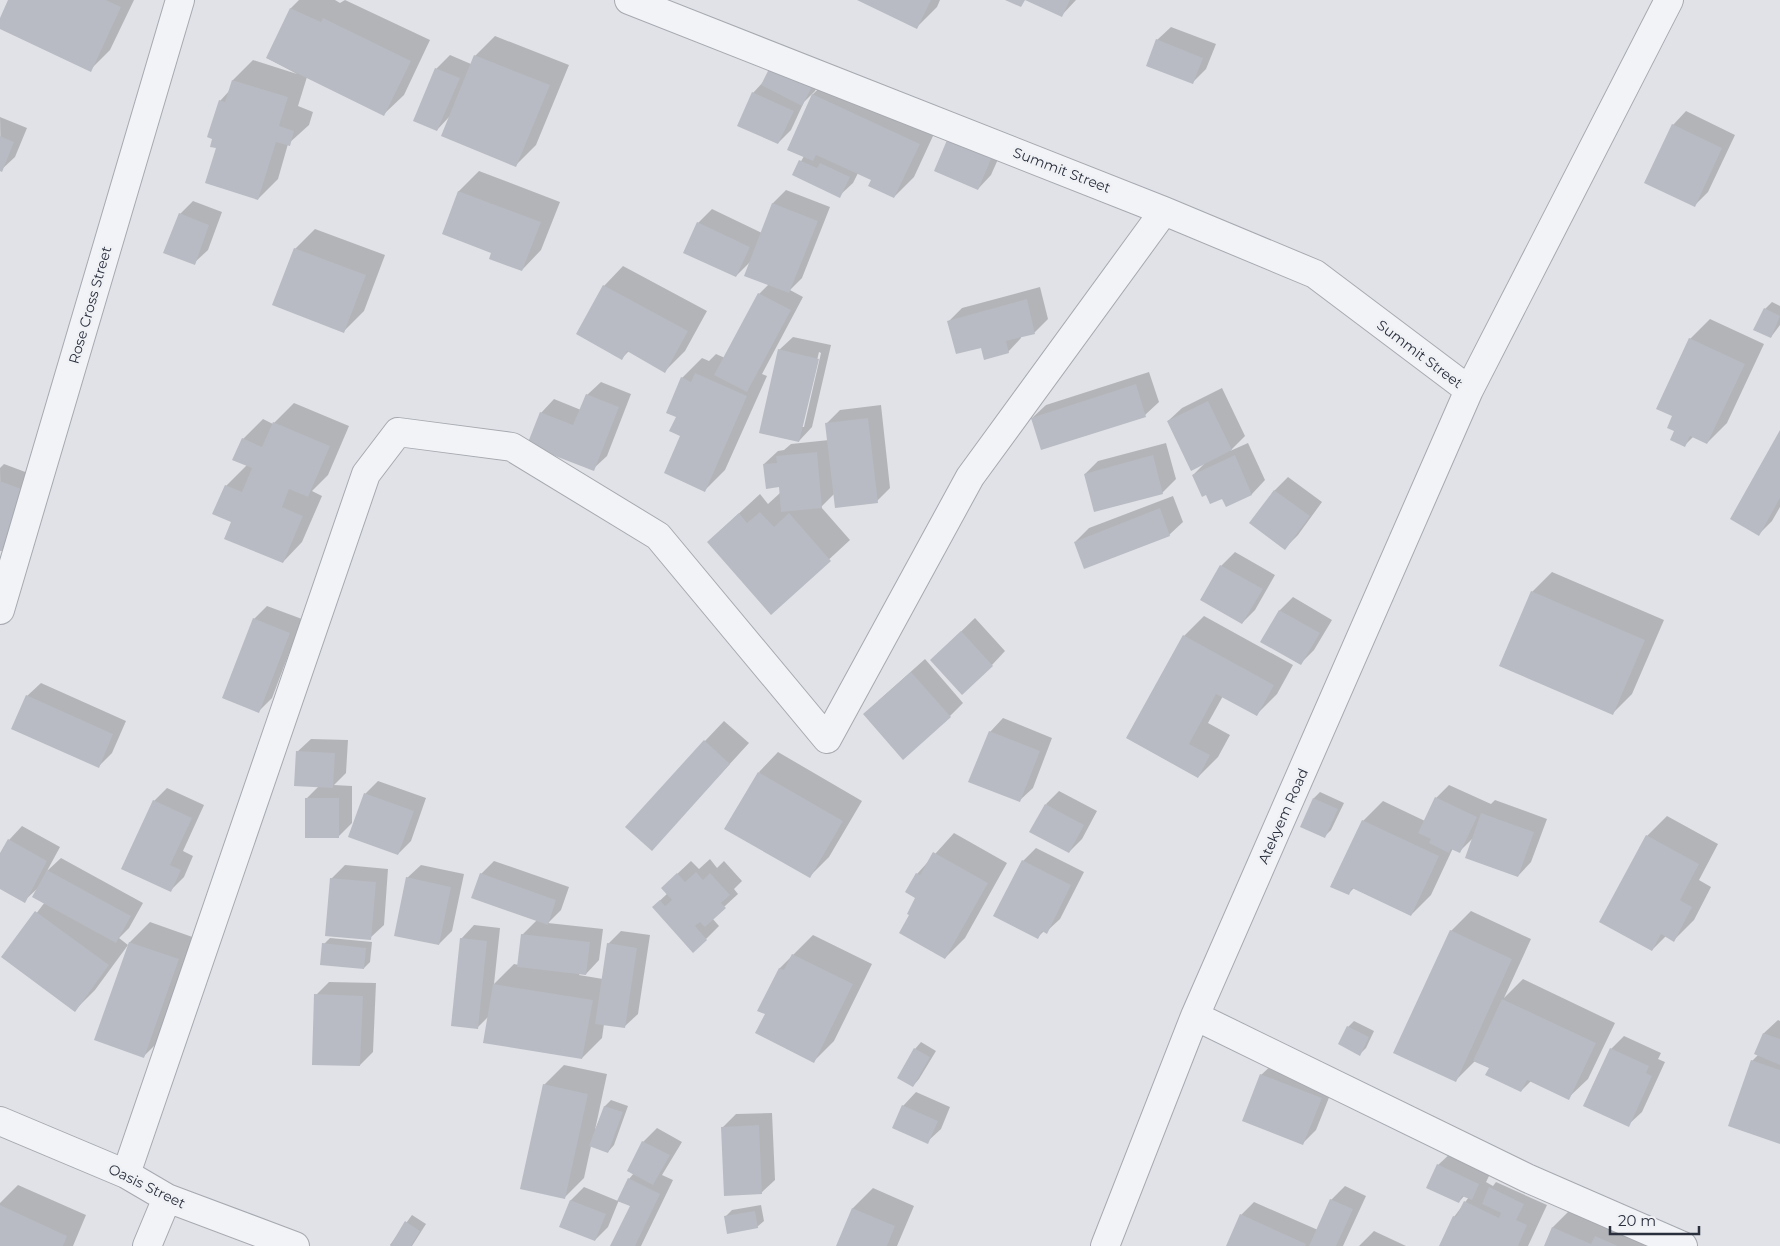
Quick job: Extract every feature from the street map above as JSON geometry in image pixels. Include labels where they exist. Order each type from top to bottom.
[{"type":"street","name":"Rose Cross Street","points":[[0,610],[180,0]]},
{"type":"street","name":"Summit Street","points":[[629,0],[1164,210],[1315,274],[1468,390]]},
{"type":"street","name":"Atekyem Road","points":[[1104,1246],[1195,1016],[1468,390],[1669,0]]},
{"type":"street","points":[[126,1174],[366,474],[398,432],[512,447],[658,536],[827,739],[970,477],[1164,210]]},
{"type":"street","points":[[1195,1016],[1527,1178],[1682,1246]]},
{"type":"street","name":"Oasis Street","points":[[0,1121],[126,1174],[166,1198],[295,1246]]},
{"type":"street","points":[[147,1246],[166,1198]]},
{"type":"building","points":[[8,0],[106,0],[121,7],[91,72],[0,29],[0,18]]},
{"type":"building","points":[[857,0],[931,0],[917,29]]},
{"type":"building","points":[[1005,0],[1025,0],[1021,7]]},
{"type":"building","points":[[1025,0],[1070,0],[1062,17]]},
{"type":"building","points":[[290,8],[321,22],[323,18],[411,61],[384,116],[266,58]]},
{"type":"building","points":[[1156,39],[1203,58],[1193,84],[1146,66]]},
{"type":"building","points":[[474,55],[550,85],[516,167],[441,136]]},
{"type":"building","points":[[771,65],[813,85],[802,106],[761,85]]},
{"type":"building","points":[[435,68],[460,78],[437,131],[413,121]]},
{"type":"building","points":[[232,80],[288,97],[279,126],[294,131],[290,146],[276,142],[258,200],[205,183],[216,148],[210,147],[212,139],[207,137],[219,100],[225,102]]},
{"type":"building","points":[[752,92],[794,111],[778,144],[737,126]]},
{"type":"building","points":[[812,94],[920,144],[894,198],[868,186],[871,180],[816,155],[813,161],[787,150]]},
{"type":"building","points":[[1672,124],[1722,148],[1695,207],[1644,183]]},
{"type":"building","points":[[950,133],[994,152],[978,190],[934,171]]},
{"type":"building","points":[[0,136],[14,142],[2,172],[0,171]]},
{"type":"building","points":[[799,160],[817,168],[820,163],[850,177],[840,198],[792,175]]},
{"type":"building","points":[[458,191],[541,222],[522,271],[489,259],[491,253],[442,234]]},
{"type":"building","points":[[772,203],[818,221],[789,293],[744,276]]},
{"type":"building","points":[[179,213],[209,225],[195,265],[163,253]]},
{"type":"building","points":[[697,222],[750,247],[736,277],[683,253]]},
{"type":"building","points":[[294,248],[366,275],[344,333],[272,305]]},
{"type":"building","points":[[603,285],[688,331],[665,373],[627,351],[622,360],[576,334]]},
{"type":"building","points":[[758,293],[791,310],[747,392],[714,375]]},
{"type":"building","points":[[1027,299],[1035,334],[1006,341],[1009,353],[984,360],[981,348],[956,354],[947,321]]},
{"type":"building","points":[[1764,308],[1780,316],[1771,338],[1753,330]]},
{"type":"building","points":[[1689,338],[1745,364],[1707,444],[1690,436],[1685,447],[1670,440],[1674,431],[1667,428],[1672,416],[1656,409]]},
{"type":"building","points":[[778,349],[819,359],[799,442],[759,433]]},
{"type":"building","points":[[695,373],[747,396],[705,492],[664,473],[680,436],[669,431],[676,417],[666,413],[681,377],[691,382]]},
{"type":"building","points":[[1136,384],[1146,417],[1041,450],[1031,418]]},
{"type":"building","points":[[586,394],[619,407],[594,471],[527,445],[540,412],[573,425]]},
{"type":"building","points":[[1208,401],[1232,450],[1191,471],[1167,421]]},
{"type":"building","points":[[868,418],[878,503],[835,508],[825,423]]},
{"type":"building","points":[[273,422],[330,446],[308,497],[289,489],[282,507],[303,516],[283,563],[224,539],[231,522],[212,514],[225,485],[242,492],[252,468],[232,460],[242,438],[262,447]]},
{"type":"building","points":[[1780,430],[1780,498],[1759,536],[1730,519]]},
{"type":"building","points":[[817,452],[822,508],[781,512],[779,487],[766,489],[763,464],[777,463],[776,456]]},
{"type":"building","points":[[1153,455],[1163,494],[1094,512],[1084,474]]},
{"type":"building","points":[[1235,455],[1252,495],[1226,507],[1222,499],[1210,504],[1206,495],[1202,497],[1192,475]]},
{"type":"building","points":[[0,481],[24,490],[2,551],[0,551]]},
{"type":"building","points":[[1274,490],[1310,516],[1285,550],[1249,523]]},
{"type":"building","points":[[1160,508],[1170,536],[1084,569],[1074,542]]},
{"type":"building","points":[[760,512],[774,527],[789,513],[831,561],[771,615],[707,542],[739,513],[747,523]]},
{"type":"building","points":[[1220,565],[1263,589],[1242,624],[1200,600]]},
{"type":"building","points":[[1531,591],[1645,640],[1613,715],[1499,666]]},
{"type":"building","points":[[1279,610],[1320,633],[1301,665],[1260,642]]},
{"type":"building","points":[[253,618],[290,633],[259,713],[222,698]]},
{"type":"building","points":[[961,631],[993,666],[962,695],[930,660]]},
{"type":"building","points":[[1183,635],[1274,685],[1257,716],[1216,694],[1189,744],[1210,755],[1198,778],[1126,738]]},
{"type":"building","points":[[911,672],[951,717],[903,760],[863,714]]},
{"type":"building","points":[[26,695],[113,734],[99,768],[11,729]]},
{"type":"building","points":[[989,731],[1040,751],[1020,802],[968,782]]},
{"type":"building","points":[[704,740],[730,764],[652,851],[625,827]]},
{"type":"building","points":[[296,751],[335,753],[333,788],[294,786]]},
{"type":"building","points":[[758,772],[843,821],[810,878],[724,829]]},
{"type":"building","points":[[364,793],[414,811],[398,855],[348,837]]},
{"type":"building","points":[[1435,797],[1477,817],[1460,853],[1451,849],[1449,853],[1429,843],[1431,839],[1418,833]]},
{"type":"building","points":[[305,798],[339,798],[339,838],[305,838]]},
{"type":"building","points":[[1313,798],[1338,809],[1325,838],[1300,827]]},
{"type":"building","points":[[153,800],[192,818],[170,865],[181,870],[171,892],[121,869]]},
{"type":"building","points":[[1045,804],[1084,825],[1069,853],[1029,832]]},
{"type":"building","points":[[1481,813],[1534,832],[1518,877],[1465,858]]},
{"type":"building","points":[[1362,820],[1439,856],[1411,916],[1352,888],[1349,895],[1330,887]]},
{"type":"building","points":[[1646,835],[1699,864],[1680,900],[1692,907],[1674,942],[1661,934],[1652,951],[1599,922]]},
{"type":"building","points":[[8,839],[47,861],[25,903],[0,889],[0,853]]},
{"type":"building","points":[[933,852],[988,883],[945,959],[899,933],[909,915],[907,914],[915,898],[905,892],[916,873],[920,875]]},
{"type":"building","points":[[1022,860],[1071,885],[1047,934],[1042,931],[1038,939],[993,916]]},
{"type":"building","points":[[47,870],[131,916],[116,943],[32,897]]},
{"type":"building","points":[[696,872],[703,880],[710,873],[730,895],[721,903],[726,908],[705,927],[700,922],[695,926],[707,940],[693,953],[652,907],[660,900],[665,906],[672,900],[661,888],[677,873],[685,882]]},
{"type":"building","points":[[480,873],[556,900],[548,925],[471,898]]},
{"type":"building","points":[[406,877],[451,887],[439,945],[394,936]]},
{"type":"building","points":[[330,878],[376,882],[371,940],[325,936]]},
{"type":"building","points":[[35,911],[109,965],[75,1012],[1,957]]},
{"type":"building","points":[[1450,930],[1512,959],[1456,1082],[1393,1053]]},
{"type":"building","points":[[521,934],[590,942],[586,975],[517,967]]},
{"type":"building","points":[[460,938],[487,941],[478,1029],[451,1026]]},
{"type":"building","points":[[129,942],[179,959],[144,1058],[94,1040]]},
{"type":"building","points":[[322,943],[366,948],[364,969],[320,965]]},
{"type":"building","points":[[607,943],[637,948],[625,1028],[595,1024]]},
{"type":"building","points":[[792,954],[853,984],[814,1063],[755,1033],[765,1014],[757,1011],[779,968],[784,970]]},
{"type":"building","points":[[493,984],[593,1000],[582,1059],[483,1043]]},
{"type":"building","points":[[314,994],[363,996],[360,1066],[312,1065]]},
{"type":"building","points":[[1502,999],[1596,1043],[1569,1100],[1527,1080],[1521,1092],[1485,1075],[1489,1068],[1473,1061]]},
{"type":"building","points":[[1347,1026],[1369,1037],[1360,1056],[1338,1044]]},
{"type":"building","points":[[1763,1033],[1780,1039],[1780,1065],[1754,1054]]},
{"type":"building","points":[[914,1048],[930,1057],[913,1087],[897,1078]]},
{"type":"building","points":[[1610,1048],[1649,1066],[1646,1073],[1652,1076],[1629,1127],[1583,1106]]},
{"type":"building","points":[[1751,1060],[1780,1070],[1780,1144],[1728,1126]]},
{"type":"building","points":[[1260,1074],[1322,1098],[1303,1145],[1242,1121]]},
{"type":"building","points":[[543,1084],[588,1094],[565,1199],[520,1189]]},
{"type":"building","points":[[902,1105],[938,1121],[928,1144],[892,1128]]},
{"type":"building","points":[[604,1106],[623,1112],[608,1153],[589,1146]]},
{"type":"building","points":[[759,1125],[762,1194],[724,1196],[721,1127]]},
{"type":"building","points":[[642,1141],[670,1155],[653,1185],[627,1171]]},
{"type":"building","points":[[1437,1164],[1479,1184],[1472,1200],[1462,1196],[1459,1203],[1426,1188]]},
{"type":"building","points":[[628,1178],[660,1194],[635,1246],[610,1246],[630,1206],[617,1201]]},
{"type":"building","points":[[1489,1187],[1524,1204],[1516,1220],[1527,1225],[1518,1246],[1439,1246],[1453,1216],[1456,1217],[1464,1201],[1499,1218],[1501,1213],[1482,1204]]},
{"type":"building","points":[[1330,1199],[1353,1209],[1336,1246],[1309,1246]]},
{"type":"building","points":[[570,1200],[606,1214],[595,1241],[559,1227]]},
{"type":"building","points":[[0,1205],[67,1236],[63,1246],[0,1246]]},
{"type":"building","points":[[852,1208],[895,1226],[887,1246],[836,1246]]},
{"type":"building","points":[[755,1211],[758,1228],[727,1234],[724,1216]]},
{"type":"building","points":[[1240,1214],[1306,1244],[1305,1246],[1226,1246]]},
{"type":"building","points":[[405,1221],[420,1231],[411,1246],[390,1246]]},
{"type":"building","points":[[1552,1227],[1591,1244],[1595,1236],[1618,1246],[1544,1246]]}]
